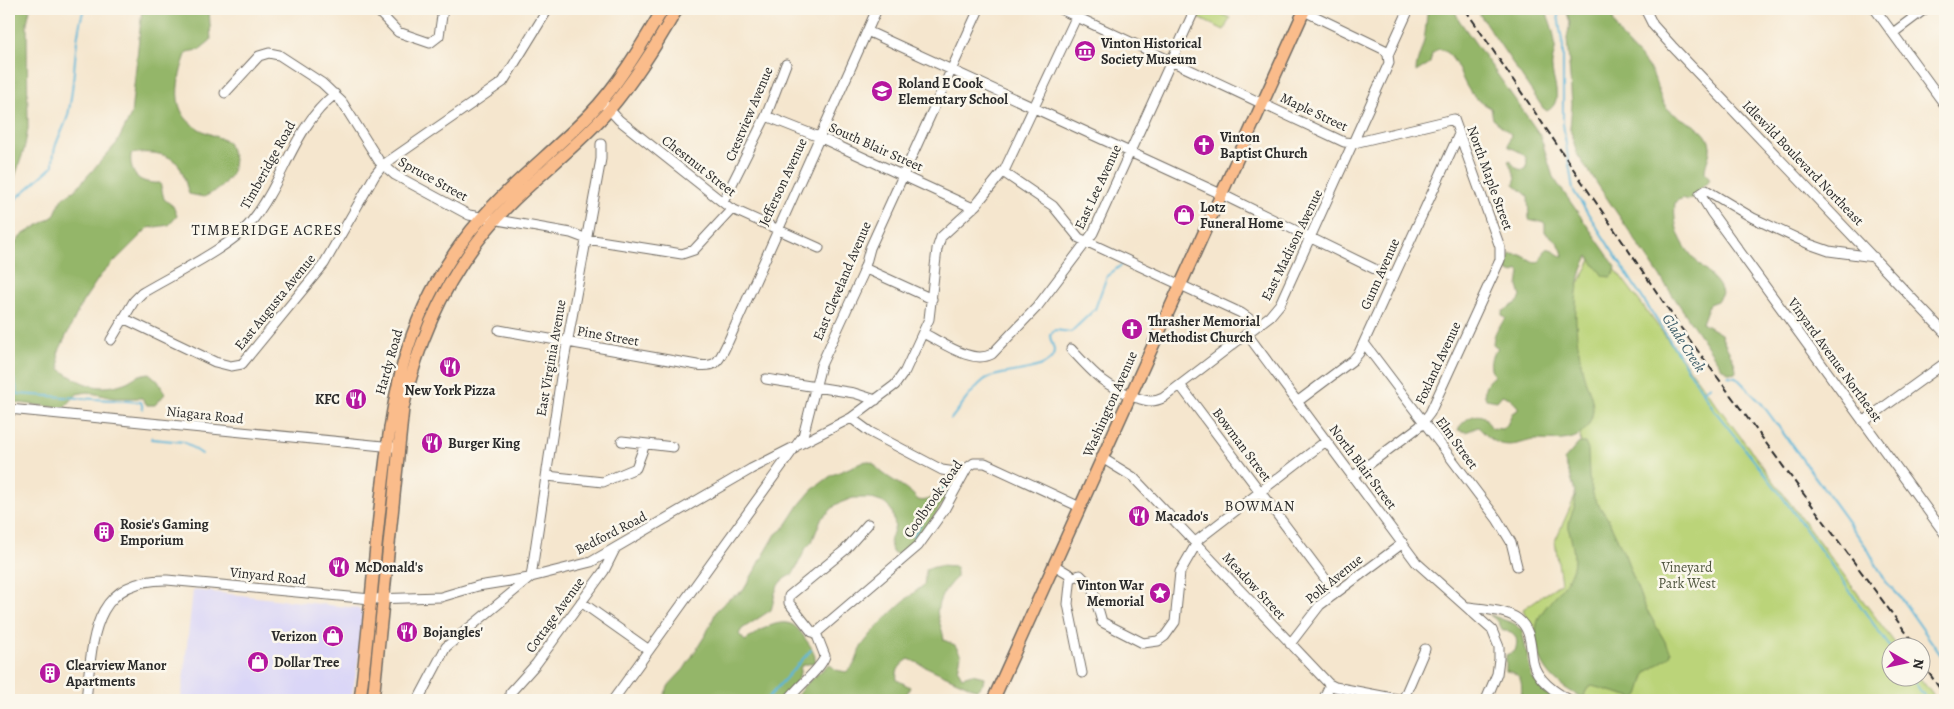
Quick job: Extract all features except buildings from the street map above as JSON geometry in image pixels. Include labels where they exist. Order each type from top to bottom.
[{"type":"main road","points":[[601,101],[634,59],[663,9]]},
{"type":"main road","points":[[609,110],[638,73],[677,9]]},
{"type":"main road","name":"Washington Avenue","points":[[993,700],[1262,103],[1302,10]]},
{"type":"main road","name":"Hardy Road","points":[[360,700],[377,599],[393,447],[395,390],[412,334],[449,261],[482,217],[499,198],[569,135],[601,101]]},
{"type":"main road","name":"Hardy Road","points":[[393,447],[407,389],[430,321],[459,268],[496,219],[609,110]]},
{"type":"main road","name":"Hardy Road","points":[[373,700],[377,599]]},
{"type":"street","points":[[376,9],[398,32],[430,42],[437,40],[443,9]]},
{"type":"street","name":"East Augusta Avenue","points":[[123,318],[215,362],[231,366],[242,364],[324,264],[374,175],[383,165],[503,82],[548,9]]},
{"type":"street","name":"Jefferson Avenue","points":[[713,365],[718,361],[728,342],[877,9]]},
{"type":"street","name":"East Cleveland Avenue","points":[[613,700],[805,429],[814,386],[821,365],[864,268],[870,248],[978,9]]},
{"type":"street","name":"Maple Street","points":[[1060,9],[1079,12],[1171,60],[1320,130],[1331,138],[1354,143]]},
{"type":"street","name":"East Lee Avenue","points":[[923,333],[982,358],[992,354],[1037,307],[1088,242],[1195,9]]},
{"type":"street","name":"East Madison Avenue","points":[[1071,349],[1105,383],[1130,396],[1145,402],[1152,402],[1163,398],[1247,334],[1280,304],[1389,63],[1388,55],[1409,9]]},
{"type":"street","name":"Idlewild Boulevard Northeast","points":[[1645,9],[1658,32],[1945,333]]},
{"type":"street","points":[[1875,9],[1945,105]]},
{"type":"street","points":[[1892,33],[1925,9]]},
{"type":"street","points":[[1302,10],[1385,50],[1388,55]]},
{"type":"street","name":"Bedford Road","points":[[418,700],[446,647],[531,577],[590,562],[615,549],[794,446],[851,418],[900,379],[929,319],[939,241],[945,232],[973,208],[1003,172],[1079,12]]},
{"type":"street","points":[[867,31],[1221,194],[1393,278]]},
{"type":"street","name":"Spruce Street","points":[[225,93],[252,60],[269,53],[279,55],[335,94],[348,110],[383,165],[395,175],[469,215],[496,219],[522,226],[572,233],[587,239],[671,253],[691,252],[732,209]]},
{"type":"street","name":"Crestview Avenue","points":[[724,202],[766,116],[786,64]]},
{"type":"street","name":"Timberidge Road","points":[[111,340],[134,301],[142,293],[233,239],[251,222],[309,120],[335,94]]},
{"type":"street","name":"Chestnut Street","points":[[601,101],[609,110],[732,209],[818,248]]},
{"type":"street","name":"South Blair Street","points":[[766,116],[903,174],[973,208]]},
{"type":"street","name":"North Maple Street","points":[[1354,143],[1454,119],[1500,246],[1500,260]]},
{"type":"street","name":"Gunn Avenue","points":[[1297,402],[1353,360],[1364,343],[1460,134]]},
{"type":"street","name":"East Virginia Avenue","points":[[531,577],[568,343],[601,158],[601,144]]},
{"type":"street","points":[[1003,172],[1053,206],[1076,235],[1241,313],[1258,325]]},
{"type":"street","name":"Vinyard Avenue Northeast","points":[[1874,257],[1851,255],[1815,246],[1753,218],[1706,190],[1700,194],[1703,201],[1945,534]]},
{"type":"street","name":"Foxland Avenue","points":[[1352,477],[1425,422],[1500,260]]},
{"type":"street","points":[[864,268],[932,299]]},
{"type":"street","name":"Pine Street","points":[[499,330],[697,365],[713,365]]},
{"type":"street","name":"North Blair Street","points":[[1247,334],[1352,477],[1424,569],[1469,606],[1492,630],[1499,647],[1497,674],[1486,700]]},
{"type":"street","name":"Elm Street","points":[[1364,343],[1504,529],[1517,566]]},
{"type":"street","points":[[1863,422],[1945,363]]},
{"type":"street","points":[[766,379],[854,393],[876,400]]},
{"type":"street","name":"Bowman Street","points":[[1180,385],[1336,593]]},
{"type":"street","name":"Niagara Road","points":[[9,409],[393,447]]},
{"type":"street","points":[[851,418],[870,432],[942,470],[955,472],[967,468]]},
{"type":"street","points":[[622,441],[673,447]]},
{"type":"street","points":[[1054,565],[1073,576],[1087,592],[1092,593],[1102,622],[1143,642],[1158,641],[1166,636],[1176,622],[1180,572],[1201,537],[1326,441]]},
{"type":"street","points":[[547,476],[603,482],[636,468],[645,444]]},
{"type":"street","name":"Meadow Street","points":[[1102,458],[1127,471],[1330,685]]},
{"type":"street","name":"Coolbrook Road","points":[[816,632],[918,546],[944,510],[967,468],[974,463],[985,463],[1080,507]]},
{"type":"street","points":[[788,700],[800,684],[824,660],[825,652],[816,632],[812,632],[789,603],[790,596],[831,563],[868,524]]},
{"type":"street","name":"Polk Avenue","points":[[1290,644],[1320,605],[1403,543]]},
{"type":"street","name":"Cottage Avenue","points":[[510,693],[536,664],[582,602],[604,571],[615,549]]},
{"type":"street","points":[[1073,576],[1068,604],[1082,673]]},
{"type":"street","name":"Vinyard Road","points":[[86,700],[96,625],[106,606],[114,597],[135,583],[167,580],[377,599],[441,597],[478,586],[531,577]]},
{"type":"street","points":[[582,602],[649,650]]},
{"type":"street","points":[[1469,606],[1507,614],[1517,619],[1530,639],[1532,663],[1538,674],[1552,688],[1570,700]]},
{"type":"street","points":[[1323,700],[1330,685],[1403,700],[1425,649]]},
{"type":"shaded area","points":[[193,590],[357,608],[363,613],[358,663],[351,700],[181,700]]},
{"type":"green space","points":[[9,9],[30,9],[27,23],[28,129],[24,150],[9,194]]},
{"type":"green space","points":[[142,9],[209,9],[211,40],[199,50],[187,52],[178,84],[179,104],[189,122],[199,129],[228,142],[234,159],[232,174],[219,189],[204,197],[189,194],[180,167],[171,158],[151,153],[131,154],[134,173],[137,177],[147,182],[160,183],[164,199],[173,206],[177,216],[169,225],[148,228],[100,276],[82,303],[58,353],[60,369],[81,382],[96,386],[112,386],[149,373],[158,381],[165,394],[155,405],[147,405],[142,398],[113,398],[87,392],[77,394],[64,408],[9,402],[9,251],[22,235],[54,216],[62,198],[75,190],[117,143],[131,115]]},
{"type":"green space","points":[[1203,9],[1211,9],[1230,18],[1224,30],[1198,18]]},
{"type":"green space","points":[[1428,9],[1454,9],[1459,20],[1540,135],[1553,177],[1616,267],[1614,274],[1610,277],[1603,276],[1588,256],[1578,283],[1576,328],[1580,358],[1593,408],[1587,427],[1578,436],[1573,438],[1533,440],[1504,445],[1490,438],[1478,427],[1466,432],[1458,430],[1465,421],[1477,415],[1485,418],[1492,428],[1502,429],[1507,425],[1512,413],[1518,410],[1518,407],[1510,398],[1502,395],[1497,401],[1486,399],[1484,392],[1487,383],[1494,376],[1491,361],[1493,354],[1498,348],[1493,344],[1495,333],[1506,319],[1502,312],[1518,302],[1521,297],[1518,286],[1520,273],[1518,270],[1514,273],[1505,270],[1510,254],[1521,255],[1536,263],[1540,261],[1546,249],[1551,249],[1558,255],[1563,256],[1559,245],[1545,232],[1545,223],[1529,219],[1528,196],[1514,184],[1516,177],[1508,161],[1510,160],[1518,169],[1525,169],[1527,160],[1523,154],[1508,146],[1511,134],[1493,119],[1491,108],[1472,94],[1450,55],[1438,49],[1432,54],[1430,63],[1416,72],[1424,40]]},
{"type":"green space","points":[[1476,9],[1545,9],[1555,39],[1552,67],[1556,97],[1555,103],[1547,111],[1543,108]]},
{"type":"green space","points":[[1566,9],[1611,9],[1613,20],[1621,36],[1651,71],[1665,105],[1673,113],[1699,128],[1708,139],[1710,149],[1705,172],[1710,179],[1693,198],[1687,200],[1682,198],[1675,202],[1676,223],[1681,240],[1686,248],[1721,289],[1722,293],[1717,301],[1709,304],[1702,323],[1721,334],[1736,372],[1729,373],[1722,368],[1577,154],[1570,128],[1572,104],[1567,38],[1570,23]]},
{"type":"green space","name":"Vineyard Park West","points":[[1598,246],[1890,636],[1882,636],[1882,686],[1926,686],[1937,700],[1603,700],[1579,695],[1539,653],[1523,609],[1561,583],[1555,541],[1583,479],[1571,299]]},
{"type":"green space","points":[[1579,443],[1585,443],[1588,450],[1589,478],[1594,498],[1608,519],[1625,555],[1643,603],[1671,652],[1670,656],[1646,673],[1639,695],[1635,698],[1592,686],[1587,689],[1583,698],[1573,693],[1550,674],[1544,666],[1537,647],[1536,630],[1540,616],[1563,586],[1573,567],[1574,552],[1569,525],[1575,504],[1575,493],[1564,460]]},
{"type":"green space","points":[[866,461],[873,463],[918,500],[930,499],[936,494],[943,483],[949,485],[950,490],[922,534],[908,549],[899,555],[892,552],[890,542],[895,526],[892,511],[884,503],[869,498],[853,498],[837,504],[821,519],[812,542],[806,548],[793,574],[779,584],[771,610],[742,629],[739,634],[745,641],[774,624],[787,623],[797,628],[810,645],[814,653],[815,662],[801,666],[799,678],[783,700],[662,700],[669,685],[684,669],[706,634],[717,610],[730,598],[743,591],[776,534],[785,527],[800,504],[812,490],[832,475]]},
{"type":"green space","points":[[939,566],[956,567],[956,578],[945,591],[938,606],[938,617],[944,640],[955,645],[961,655],[958,670],[962,677],[972,674],[984,677],[983,684],[977,690],[909,659],[901,665],[897,673],[897,680],[910,687],[904,700],[794,700],[804,686],[829,664],[836,670],[846,672],[851,668],[856,661],[861,647],[878,627],[924,585],[926,569]]},
{"type":"green space","points":[[1488,614],[1515,624],[1522,631],[1532,677],[1539,685],[1555,695],[1553,700],[1521,700],[1521,681],[1519,677],[1512,672],[1506,671],[1506,655],[1515,651],[1517,643],[1515,636],[1511,632],[1503,631],[1498,621]]},
{"type":"waterway","points":[[9,205],[53,166],[54,150],[66,122],[71,102],[76,47],[84,9]]},
{"type":"waterway","name":"Glade Creek","points":[[1557,9],[1563,47],[1563,124],[1573,190],[1715,411],[1781,495],[1882,636]]},
{"type":"waterway","points":[[951,419],[970,394],[984,380],[1001,374],[1036,367],[1052,358],[1054,350],[1050,335],[1055,330],[1071,332],[1095,309],[1107,276],[1124,263]]},
{"type":"waterway","points":[[9,362],[18,394],[141,402],[143,409]]},
{"type":"waterway","points":[[1728,376],[1736,377],[1762,404],[1867,548],[1886,582],[1900,597],[1945,661]]},
{"type":"waterway","points":[[1702,392],[1711,386]]},
{"type":"waterway","points":[[152,437],[152,439],[184,442],[202,454]]},
{"type":"waterway","points":[[913,536],[950,478]]},
{"type":"waterway","points":[[766,700],[811,650]]},
{"type":"waterway","name":"Glade Creek","points":[[1917,686],[1927,700]]},
{"type":"railway","points":[[1465,9],[1681,328],[1909,636]]},
{"type":"railway","points":[[1932,677],[1945,696]]},
{"type":"place","name":"Vinton Historical Society Museum","points":[[1085,51]]},
{"type":"place","name":"Roland E Cook Elementary School","points":[[882,91]]},
{"type":"place","name":"Vinton Baptist Church","points":[[1204,145]]},
{"type":"place","name":"Lotz Funeral Home","points":[[1184,215]]},
{"type":"place","name":"Thrasher Memorial Methodist Church","points":[[1132,329]]},
{"type":"place","name":"New York Pizza","points":[[450,367]]},
{"type":"place","name":"KFC","points":[[356,399]]},
{"type":"place","name":"Burger King","points":[[432,443]]},
{"type":"place","name":"Macado's","points":[[1139,516]]},
{"type":"place","name":"Rosie's Gaming Emporium","points":[[104,532]]},
{"type":"place","name":"McDonald's","points":[[339,567]]},
{"type":"place","name":"Vinton War Memorial","points":[[1160,593]]},
{"type":"place","name":"Bojangles'","points":[[407,632]]},
{"type":"place","name":"Verizon","points":[[333,636]]},
{"type":"place","name":"Dollar Tree","points":[[258,662]]},
{"type":"place","name":"Clearview Manor Apartments","points":[[50,673]]},
{"type":"district","name":"TIMBERIDGE ACRES","points":[[267,230]]},
{"type":"district","name":"BOWMAN","points":[[1260,506]]}]
